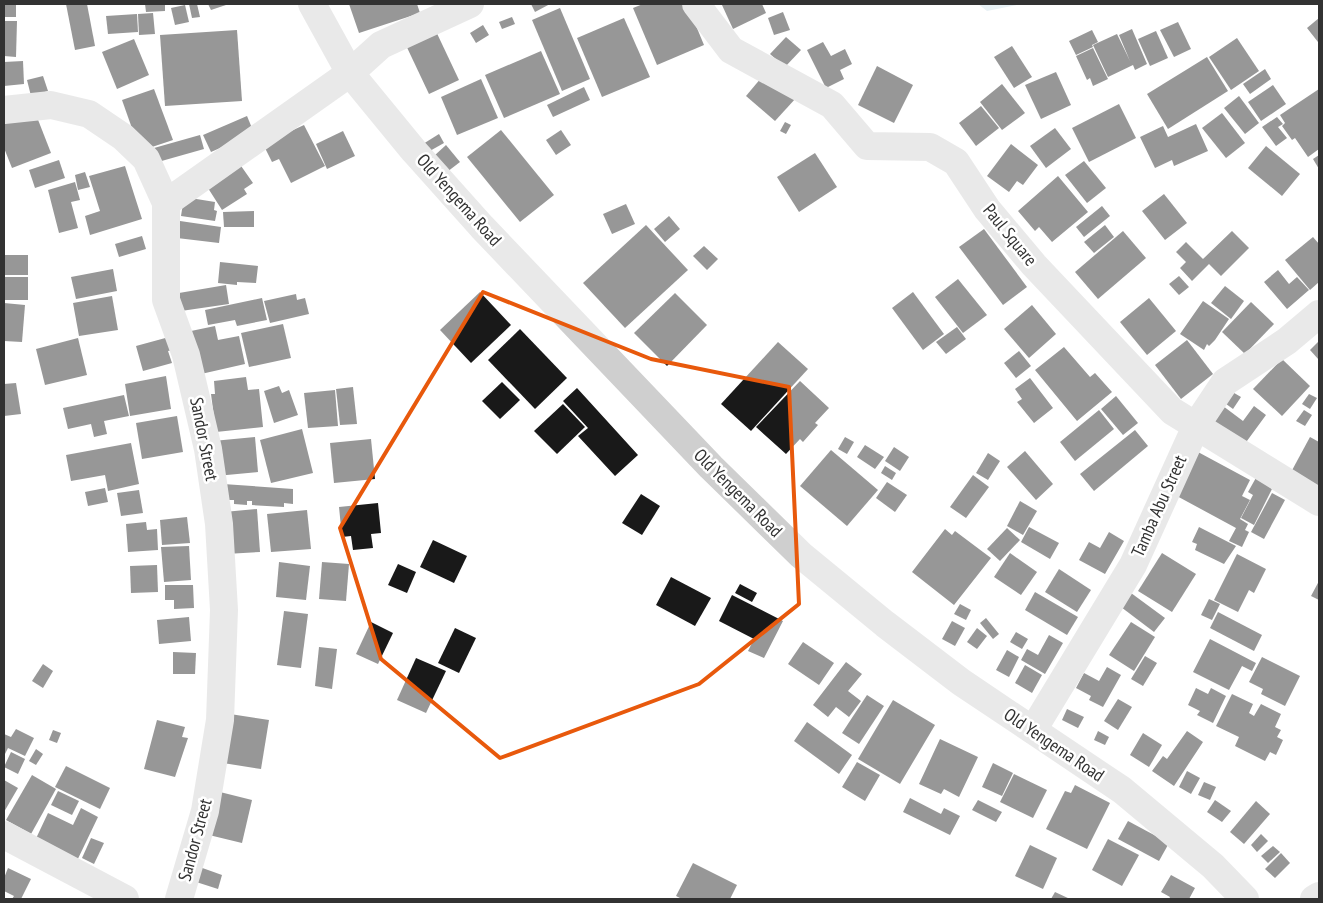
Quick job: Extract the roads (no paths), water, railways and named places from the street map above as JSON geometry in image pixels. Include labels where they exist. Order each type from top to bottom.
[{"type":"street","name":"Old Yengema Road","points":[[312,4],[350,72],[414,151],[482,227],[711,467],[801,555],[885,624],[961,682],[1122,790],[1213,866],[1245,899]]},
{"type":"street","points":[[4,110],[52,105],[89,114],[122,137],[146,159],[166,204],[350,72],[381,45],[462,6],[470,4]]},
{"type":"street","name":"Paul Square","points":[[696,4],[731,50],[832,105],[867,146],[930,147],[956,162],[987,209],[1034,265],[1172,411],[1196,424],[1319,502]]},
{"type":"street","name":"Sandor Street","points":[[166,204],[166,300],[186,355],[208,449],[219,524],[224,610],[220,720],[204,811],[179,899]]},
{"type":"street","name":"Tamba Abu Street","points":[[1033,730],[1133,565],[1196,424],[1225,382],[1287,341],[1319,314]]},
{"type":"street","points":[[4,835],[126,899]]},
{"type":"street","points":[[1314,899],[1319,896]]}]
